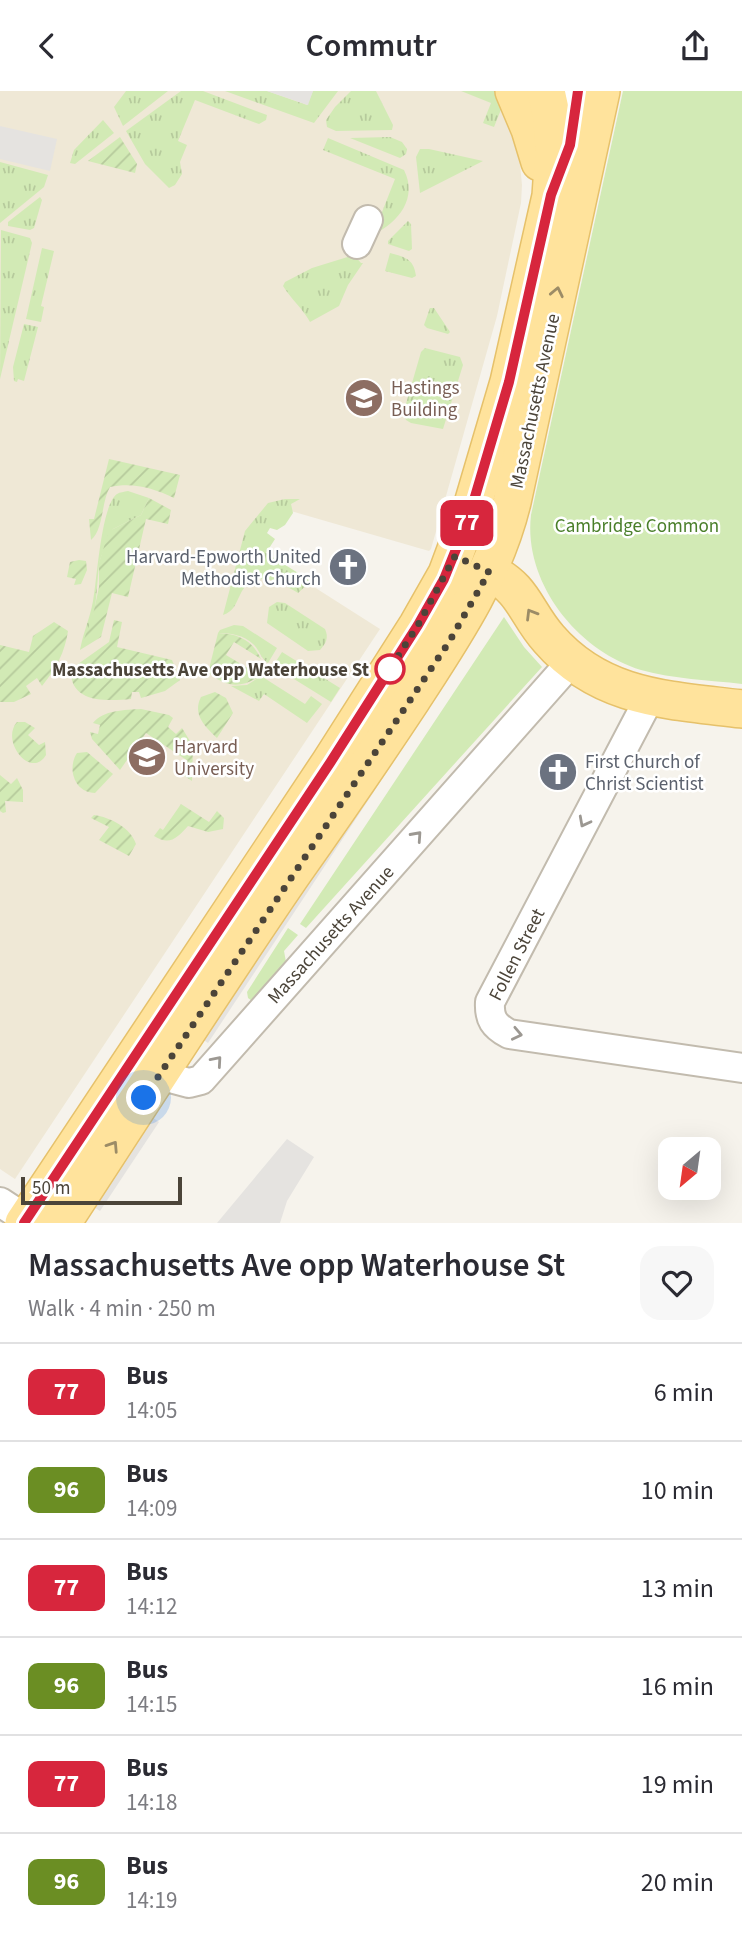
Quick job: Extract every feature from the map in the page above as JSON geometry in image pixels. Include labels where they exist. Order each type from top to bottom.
[{"type":"main road","points":[[514,91],[530,129],[540,164],[544,209],[542,237]]},
{"type":"main road","name":"Massachusetts Avenue","points":[[20,1217],[330,763],[418,625],[455,556],[509,382],[551,195],[554,152],[552,119],[546,91]]},
{"type":"main road","name":"Massachusetts Avenue","points":[[62,1223],[449,642],[489,572],[512,502],[601,91]]},
{"type":"main road","points":[[489,572],[516,589],[540,629],[572,661],[609,685],[650,697],[742,709]]},
{"type":"street","points":[[551,195],[570,145],[578,91]]},
{"type":"street","points":[[455,556],[489,572]]},
{"type":"street","name":"Massachusetts Avenue","points":[[159,1075],[190,1083],[201,1080],[572,661]]},
{"type":"street","name":"Follen Street","points":[[650,697],[490,1002],[489,1015],[493,1024],[509,1034],[742,1068]]},
{"type":"shaded area","name":"Harvard University","points":[[0,91],[495,91],[518,144],[522,185],[521,203],[497,316],[431,549],[429,551],[284,509],[248,545],[380,629],[15,1179],[0,1169]]},
{"type":"shaded area","points":[[267,91],[313,91],[308,105]]},
{"type":"shaded area","points":[[0,126],[57,139],[50,171],[0,159]]},
{"type":"shaded area","points":[[427,698],[433,702],[208,1043],[202,1039]]},
{"type":"shaded area","points":[[152,1117],[159,1122],[100,1211],[94,1207]]},
{"type":"shaded area","points":[[287,1139],[314,1157],[287,1201],[280,1223],[217,1223]]},
{"type":"green space","points":[[126,91],[168,91],[123,126],[114,107]]},
{"type":"green space","points":[[181,91],[203,91],[267,115],[266,120],[259,124],[195,100],[178,141],[187,145],[180,162],[182,174],[175,185],[169,188],[145,164],[126,131]]},
{"type":"green space","points":[[225,91],[267,91],[307,105],[313,91],[338,91],[314,123]]},
{"type":"green space","points":[[351,91],[376,91],[393,125],[392,130],[336,131],[327,127],[326,120]]},
{"type":"green space","points":[[461,91],[494,91],[502,107],[494,127],[483,123],[491,103]]},
{"type":"green space","name":"Cambridge Common","points":[[623,91],[742,91],[742,684],[653,673],[618,661],[576,631],[559,611],[536,565],[531,540],[531,515]]},
{"type":"green space","points":[[103,120],[114,133],[75,164],[70,163],[74,150]]},
{"type":"green space","points":[[120,137],[137,164],[135,173],[88,161]]},
{"type":"green space","points":[[390,137],[402,142],[407,149],[406,154],[400,158],[350,138]]},
{"type":"green space","points":[[328,138],[404,170],[409,190],[404,208],[391,223],[373,235],[395,179],[323,150]]},
{"type":"green space","points":[[420,149],[483,161],[420,193],[416,157]]},
{"type":"green space","points":[[0,162],[48,175],[44,187],[0,223]]},
{"type":"green space","points":[[40,197],[42,200],[34,228],[30,230],[8,226],[8,222]]},
{"type":"green space","points":[[408,221],[411,224],[412,249],[409,251],[388,244],[388,241]]},
{"type":"green space","points":[[1,230],[30,238],[32,243],[0,379]]},
{"type":"green space","points":[[42,248],[54,251],[41,306],[44,307],[41,322],[26,319]]},
{"type":"green space","points":[[390,253],[408,260],[416,276],[412,278],[385,271]]},
{"type":"green space","points":[[354,255],[363,263],[348,285],[339,306],[310,322],[283,286],[285,282],[312,268]]},
{"type":"green space","points":[[430,308],[434,308],[450,332],[448,334],[424,325]]},
{"type":"green space","points":[[24,324],[38,327],[24,381],[18,379],[17,382],[14,381],[13,367]]},
{"type":"green space","points":[[425,348],[460,357],[463,365],[443,429],[411,423],[403,414],[421,352]]},
{"type":"green space","points":[[109,459],[180,475],[174,498],[143,487],[110,487],[98,529],[91,540],[89,519],[94,519]]},
{"type":"green space","points":[[128,491],[149,498],[141,515],[113,529],[100,560],[93,620],[80,650],[93,601],[107,513],[117,494]]},
{"type":"green space","points":[[149,498],[171,510],[168,524],[146,519],[128,597],[112,593],[101,637],[80,650],[93,615],[99,587],[99,563],[108,534],[141,515]]},
{"type":"green space","points":[[300,499],[291,504],[293,513],[285,525],[277,530],[270,528],[267,533],[275,539],[266,553],[311,581],[298,593],[275,581],[252,581],[245,586],[232,610],[223,615],[245,531],[268,503]]},
{"type":"green space","points":[[86,561],[87,570],[81,584],[74,585],[76,579],[67,577],[70,562]]},
{"type":"green space","points":[[277,602],[285,603],[325,629],[326,640],[320,650],[308,651],[267,623],[269,607]]},
{"type":"green space","points":[[504,617],[524,647],[542,667],[306,928],[300,924]]},
{"type":"green space","points":[[114,620],[122,622],[117,647],[172,660],[180,680],[165,691],[141,698],[139,692],[132,692],[131,699],[101,700],[76,689],[71,669],[109,642]]},
{"type":"green space","points":[[54,622],[68,631],[62,653],[52,673],[42,686],[37,678],[26,686],[31,694],[14,702],[0,702],[0,645],[29,652],[33,636]]},
{"type":"green space","points":[[234,625],[243,626],[277,648],[268,663],[245,638],[218,633]]},
{"type":"green space","points":[[218,633],[238,637],[253,647],[261,659],[234,642],[226,655],[261,676],[235,685],[210,674]]},
{"type":"green space","points":[[282,652],[340,688],[331,702],[273,666]]},
{"type":"green space","points":[[261,676],[305,704],[311,696],[322,704],[307,723],[264,694],[259,701],[231,686],[247,685]]},
{"type":"green space","points":[[215,692],[226,698],[233,713],[217,738],[204,725],[198,709],[201,697]]},
{"type":"green space","points":[[141,709],[169,715],[173,718],[168,727],[176,734],[182,728],[193,746],[192,781],[180,773],[188,761],[146,733],[120,770],[92,739],[90,732],[98,734],[100,725],[93,723],[102,715]]},
{"type":"green space","points":[[17,722],[25,722],[35,728],[28,735],[39,745],[45,742],[46,755],[40,762],[26,761],[15,747],[12,739]]},
{"type":"green space","points":[[87,752],[113,774],[95,793],[82,789],[74,779],[74,759],[77,753]]},
{"type":"green space","points":[[0,775],[11,784],[17,778],[23,790],[23,802],[5,801],[6,812],[3,813],[0,811]]},
{"type":"green space","points":[[181,804],[209,822],[217,811],[224,818],[223,829],[208,832],[188,826],[173,839],[165,840],[154,836],[160,828],[163,830]]},
{"type":"green space","points":[[94,815],[113,821],[130,833],[136,844],[129,856],[99,840],[109,827],[91,818]]},
{"type":"green space","points":[[288,928],[298,935],[284,951],[286,962],[252,1001],[247,992]]},
{"type":"bus line","name":"77","points":[[24,1223],[330,763],[418,625],[444,579],[469,517],[509,382],[551,195],[570,145],[578,91]]},
{"type":"place","name":"Hastings Building","points":[[364,398]]},
{"type":"place","name":"Harvard-Epworth United Methodist Church","points":[[348,567]]},
{"type":"place","name":"Massachusetts Ave opp Waterhouse St","points":[[390,669]]},
{"type":"place","name":"Harvard University","points":[[147,757]]},
{"type":"place","name":"First Church of Christ Scientist","points":[[558,772]]},
{"type":"route","points":[[144,1098],[449,642],[489,572],[455,556],[418,625],[386,675],[390,669]]}]
